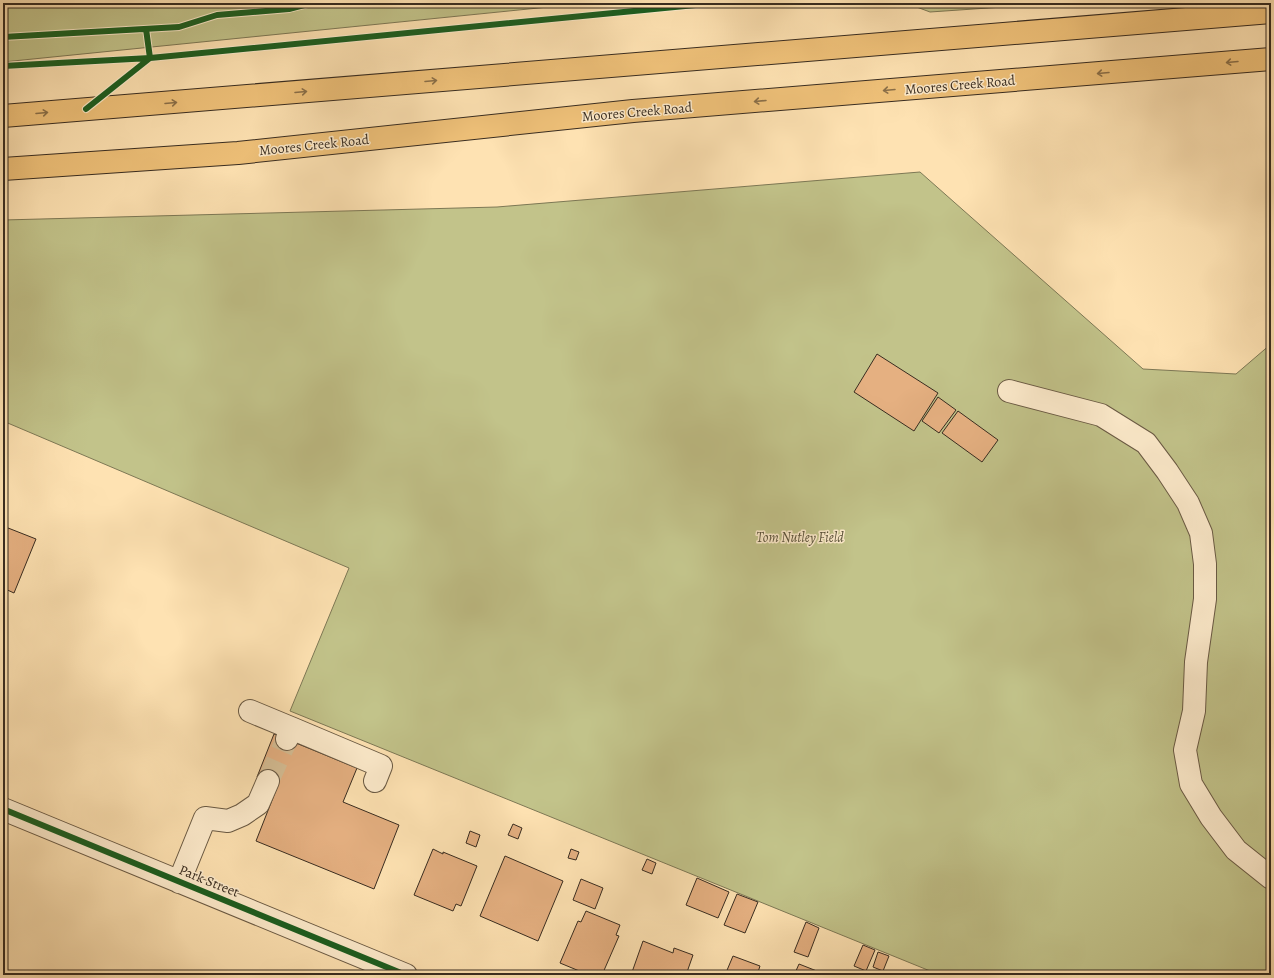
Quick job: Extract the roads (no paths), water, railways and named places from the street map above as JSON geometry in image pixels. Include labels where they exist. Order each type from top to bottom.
[{"type":"highway","points":[[3,116],[1271,12]]},
{"type":"highway","name":"Moores Creek Road","points":[[3,169],[238,154],[633,111],[1271,59]]},
{"type":"street","points":[[1009,391],[1101,415],[1146,443],[1188,503],[1201,533],[1204,564],[1204,599],[1196,662],[1194,711],[1185,750],[1191,784],[1212,817],[1236,850],[1271,878]]},
{"type":"street","points":[[250,711],[289,734],[381,766],[375,781]]},
{"type":"street","points":[[178,882],[205,818],[228,821],[242,815],[258,804],[268,781]]},
{"type":"street","name":"Park Street","points":[[3,809],[406,975]]},
{"type":"tunnel","points":[[268,781],[287,739]]},
{"type":"park label","name":"Tom Nutley Field","points":[[800,537]]}]
